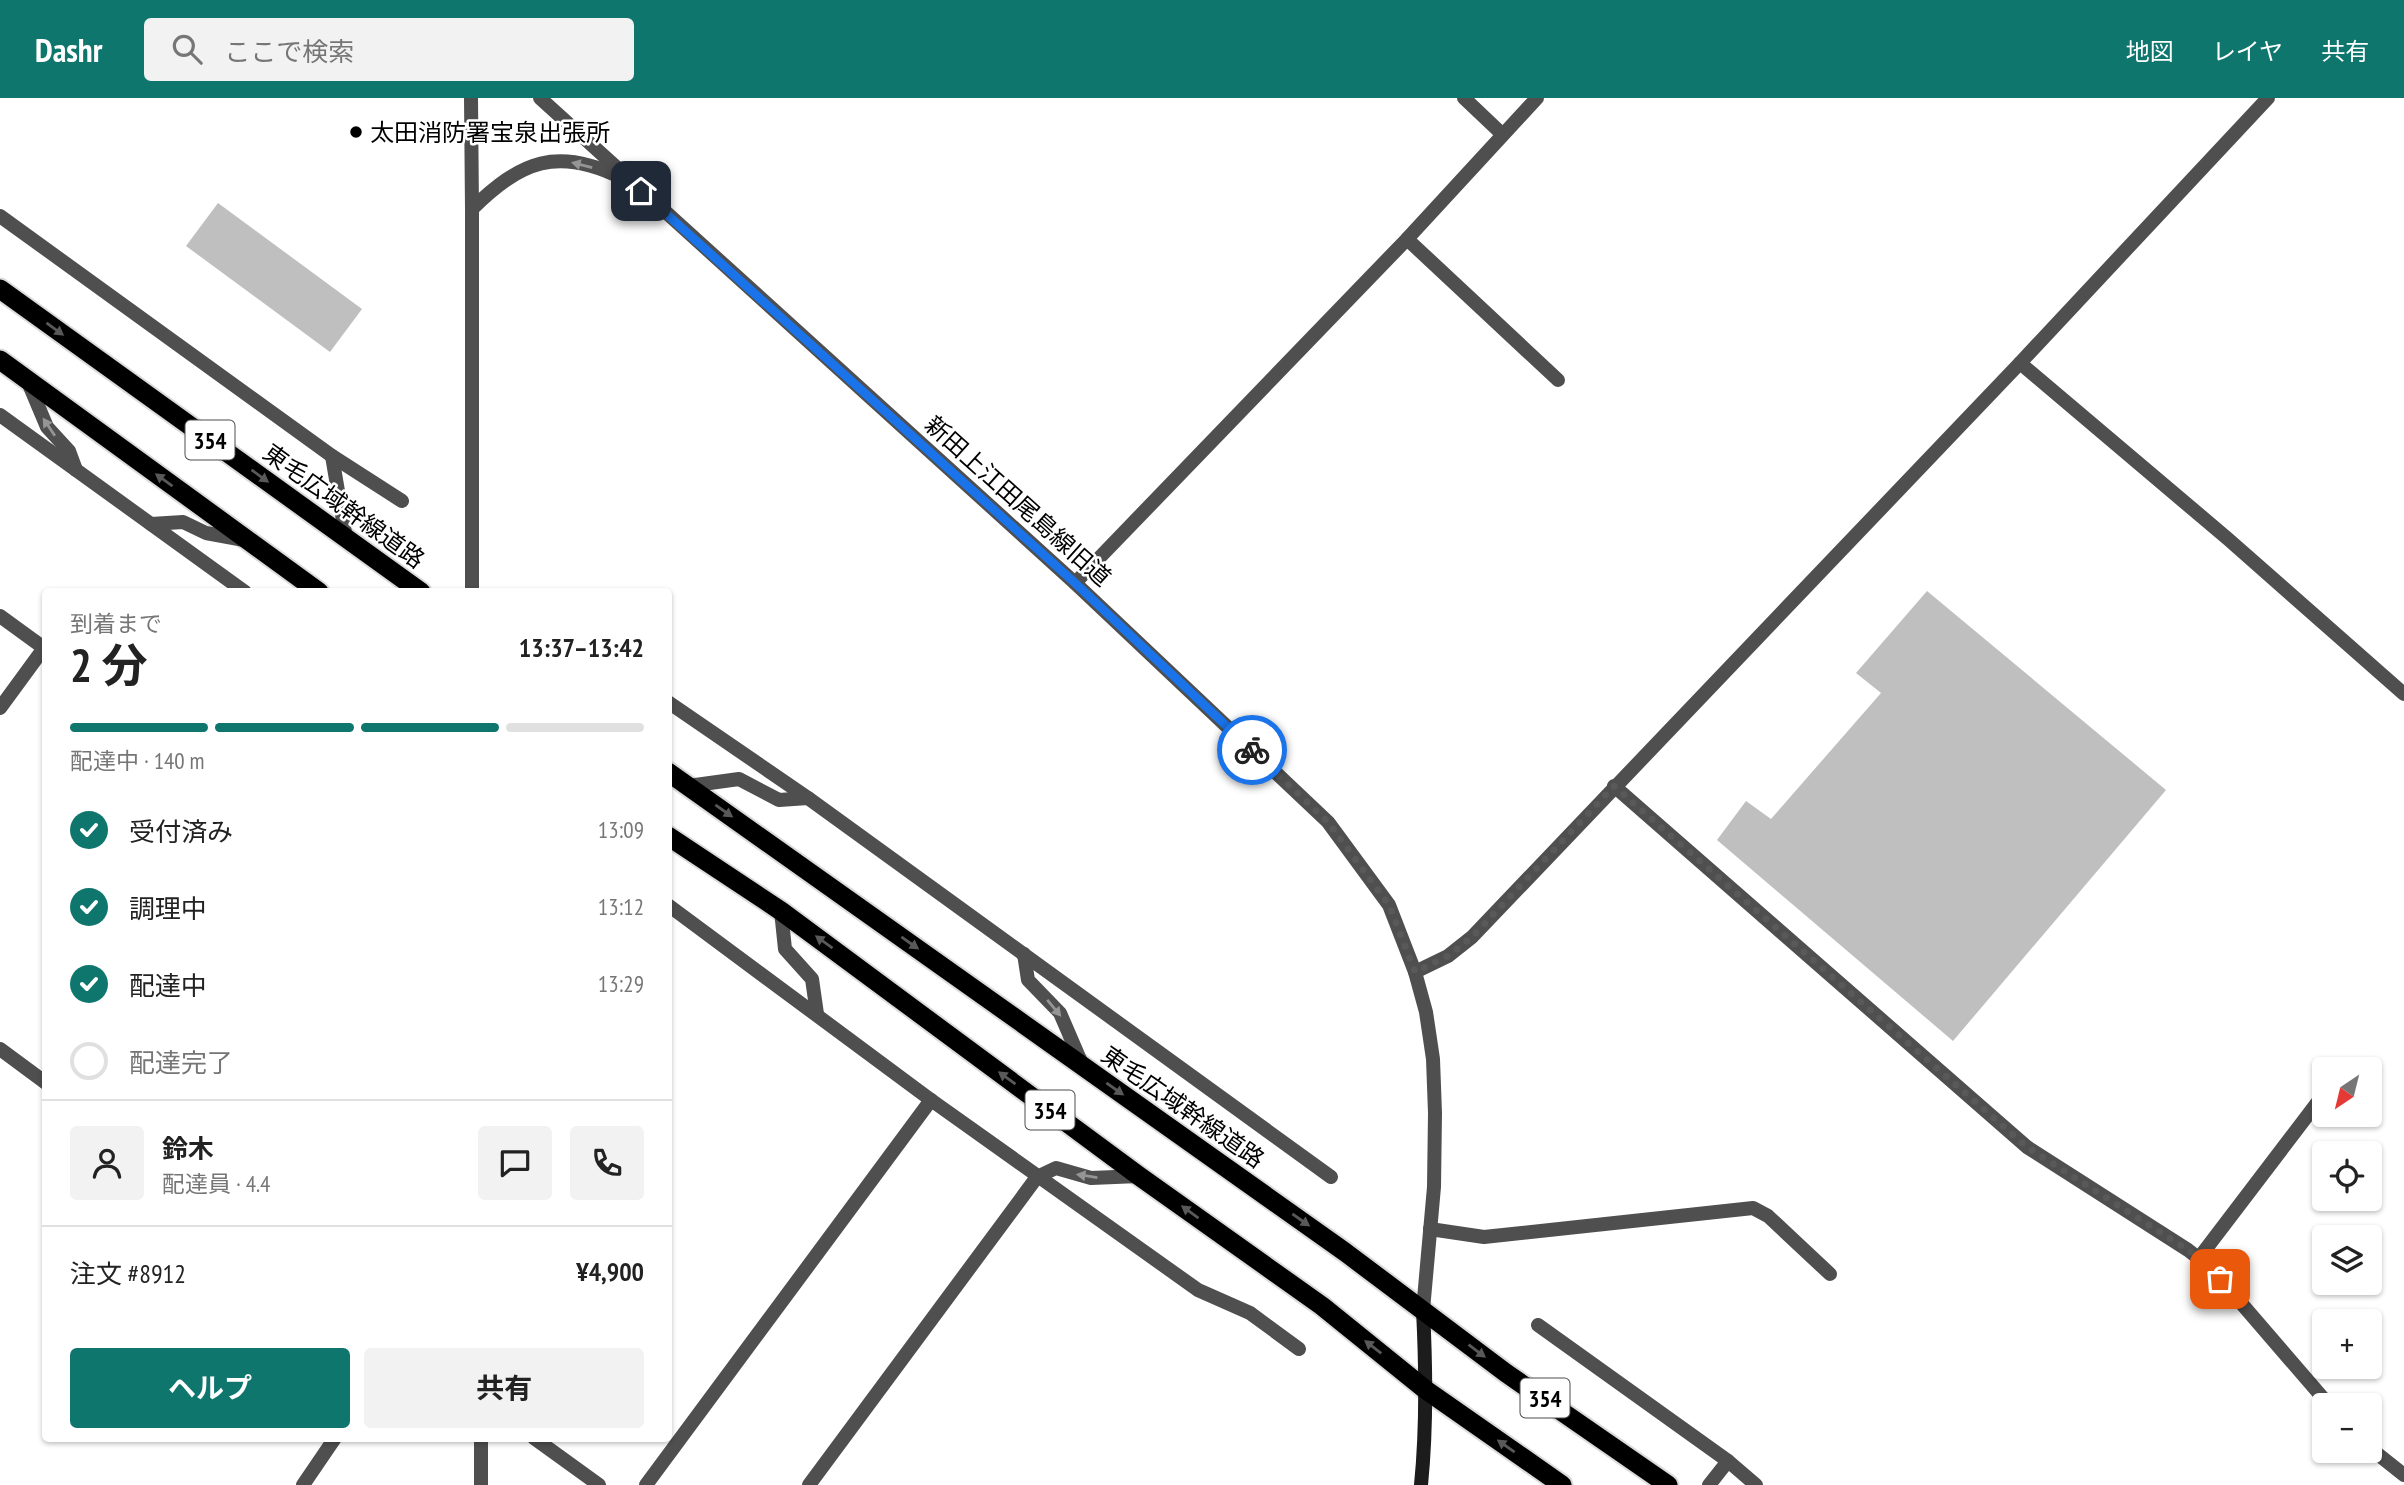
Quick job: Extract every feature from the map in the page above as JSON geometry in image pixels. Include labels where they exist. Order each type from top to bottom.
[{"type":"highway","name":"東毛広域幹線道路","points":[[0,289],[415,588]]},
{"type":"highway","name":"354","points":[[0,360],[313,588]]},
{"type":"highway","name":"東毛広域幹線道路","points":[[672,775],[1345,1252],[1506,1373],[1668,1485]]},
{"type":"highway","name":"354","points":[[672,839],[781,911],[1139,1176],[1322,1306],[1426,1390],[1562,1485]]},
{"type":"main road","points":[[1421,1485],[1426,1438],[1423,1310]]},
{"type":"street","points":[[471,98],[472,588]]},
{"type":"street","name":"新田上江田尾島線旧道","points":[[540,98],[1075,583],[1328,822],[1389,905],[1415,972],[1426,1012],[1433,1059],[1435,1126],[1423,1310]]},
{"type":"street","points":[[1464,98],[1502,134]]},
{"type":"street","points":[[1075,583],[1407,239],[1536,98]]},
{"type":"street","points":[[1415,972],[1448,956],[1472,937],[2020,363],[2268,98]]},
{"type":"street","points":[[471,209],[496,185],[514,174],[536,164],[557,159],[584,164],[621,177],[662,209]]},
{"type":"street","points":[[0,216],[332,456],[402,502]]},
{"type":"street","points":[[1407,239],[1558,380]]},
{"type":"street","points":[[2020,363],[2228,539],[2404,694]]},
{"type":"street","points":[[26,379],[47,427],[69,451],[77,471]]},
{"type":"street","points":[[0,415],[239,588]]},
{"type":"street","points":[[332,456],[346,538]]},
{"type":"street","points":[[151,524],[183,522],[206,533],[246,540]]},
{"type":"street","points":[[0,616],[42,647]]},
{"type":"street","points":[[0,708],[42,651]]},
{"type":"street","points":[[672,705],[807,798],[1331,1177]]},
{"type":"street","points":[[688,786],[739,779],[779,800],[807,798]]},
{"type":"street","points":[[1614,786],[2027,1147],[2210,1267],[2319,1393]]},
{"type":"street","points":[[672,908],[1037,1177],[1198,1290],[1250,1313],[1299,1349]]},
{"type":"street","points":[[781,911],[785,949],[813,979],[817,1014]]},
{"type":"street","points":[[1024,954],[1028,980],[1060,1013],[1083,1066]]},
{"type":"street","points":[[0,1049],[42,1080]]},
{"type":"street","points":[[646,1485],[931,1100]]},
{"type":"street","points":[[2199,1258],[2312,1110]]},
{"type":"street","points":[[809,1485],[1037,1177],[1056,1168],[1091,1178],[1139,1176]]},
{"type":"street","points":[[1430,1229],[1484,1237],[1754,1208],[1768,1216],[1830,1274]]},
{"type":"street","points":[[1538,1325],[1727,1461],[1756,1485]]},
{"type":"street","points":[[303,1485],[332,1442]]},
{"type":"street","points":[[481,1442],[481,1485]]},
{"type":"street","points":[[540,1442],[599,1485]]},
{"type":"street","points":[[2382,1458],[2404,1475]]},
{"type":"street","points":[[1709,1485],[1727,1461]]},
{"type":"building","points":[[218,203],[362,309],[330,352],[186,246]]},
{"type":"building","points":[[1927,591],[2166,790],[1953,1041],[1717,840],[1746,801],[1771,819],[1881,693],[1856,673]]},
{"type":"way so far","points":[[1252,750],[1328,822],[1389,905],[1415,972],[1448,956],[1472,937],[1614,786],[2027,1147],[2188,1250],[2210,1267],[2220,1279]]},
{"type":"place","name":"太田消防署宝泉出張所","points":[[356,132]]},
{"type":"route","points":[[641,191],[1075,583],[1252,750]]}]
